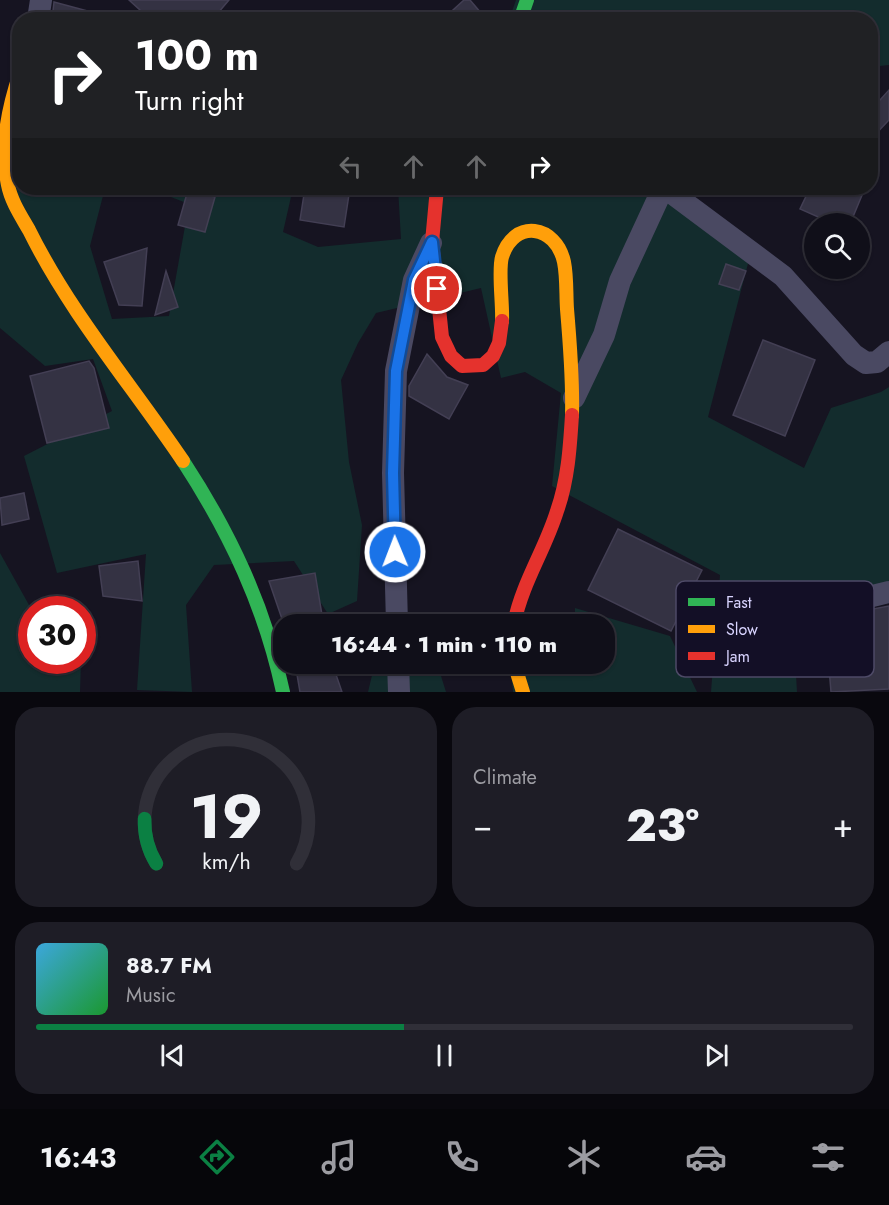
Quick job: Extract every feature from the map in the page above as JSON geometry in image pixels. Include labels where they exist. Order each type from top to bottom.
[{"type":"street","points":[[12,95],[6,111],[2,152],[9,189],[47,267],[76,312],[181,458],[226,531],[258,605],[283,692]]},
{"type":"street","points":[[436,195],[432,242],[444,344],[446,352],[456,362],[468,367],[483,364],[492,358],[500,345],[502,338],[501,259],[505,247],[515,238],[532,229],[542,230],[552,236],[561,249],[564,262],[573,399],[562,494],[551,527],[516,605],[515,614]]},
{"type":"street","points":[[573,399],[604,335],[620,281],[661,195]]},
{"type":"street","points":[[673,195],[783,276],[854,355],[866,363],[877,362],[889,352]]},
{"type":"street","points":[[397,614],[393,473],[396,371],[414,280],[432,242]]},
{"type":"street","points":[[874,596],[889,592]]},
{"type":"street","points":[[398,674],[399,692]]},
{"type":"street","points":[[517,674],[523,692]]},
{"type":"green space","points":[[516,0],[889,0],[889,65],[878,66],[878,12],[512,12]]},
{"type":"green space","points":[[0,181],[12,185],[12,195],[103,195],[90,246],[112,319],[169,316],[189,204],[166,195],[291,195],[283,232],[318,247],[401,239],[398,195],[693,195],[751,252],[708,417],[804,468],[831,408],[881,392],[889,387],[889,597],[874,601],[874,581],[720,581],[720,575],[552,486],[561,393],[525,372],[501,378],[481,288],[376,313],[358,343],[341,380],[349,462],[362,525],[357,601],[328,614],[294,561],[214,565],[186,605],[192,692],[137,690],[146,554],[57,573],[24,456],[112,411],[93,359],[45,366],[0,328]]},
{"type":"green space","points":[[0,553],[24,596],[18,596],[18,674],[81,674],[80,692],[0,692]]},
{"type":"green space","points":[[575,608],[595,614],[575,614]]},
{"type":"green space","points":[[615,620],[670,636],[676,648],[676,677],[690,677],[697,692],[513,692],[511,674],[615,674]]},
{"type":"green space","points":[[372,674],[440,674],[446,692],[368,692]]},
{"type":"green space","points":[[712,677],[796,677],[797,692],[711,692]]},
{"type":"building","points":[[129,0],[229,0],[219,12],[142,12]]},
{"type":"building","points":[[464,0],[470,0],[480,12],[451,12]]},
{"type":"building","points":[[54,2],[92,12],[53,12]]},
{"type":"building","points":[[889,90],[889,120],[878,132],[878,102]]},
{"type":"building","points":[[187,195],[215,197],[205,232],[178,225]]},
{"type":"building","points":[[304,195],[349,195],[344,227],[300,220]]},
{"type":"building","points":[[807,195],[862,195],[855,213],[809,213],[800,209]]},
{"type":"building","points":[[147,248],[142,306],[119,305],[104,262]]},
{"type":"building","points":[[726,264],[746,271],[739,290],[719,284]]},
{"type":"building","points":[[166,271],[178,307],[155,315]]},
{"type":"building","points":[[763,340],[815,360],[785,436],[733,415]]},
{"type":"building","points":[[427,354],[447,377],[468,385],[449,419],[409,396],[409,386]]},
{"type":"building","points":[[89,361],[94,368],[109,428],[47,443],[30,376]]},
{"type":"building","points":[[24,493],[29,519],[2,525],[0,498]]},
{"type":"building","points":[[618,529],[702,570],[696,581],[676,581],[676,621],[671,631],[588,590]]},
{"type":"building","points":[[138,561],[142,601],[103,596],[99,566]]},
{"type":"building","points":[[315,573],[322,614],[280,614],[269,581]]},
{"type":"building","points":[[889,606],[889,689],[831,692],[830,677],[874,677],[874,609]]},
{"type":"building","points":[[297,674],[336,674],[342,692],[300,692]]},
{"type":"traffic: fast","points":[[523,12],[527,0]]},
{"type":"traffic: fast","points":[[183,461],[231,543],[244,572],[266,630],[283,692]]},
{"type":"traffic: slow","points":[[12,100],[5,142],[6,171],[11,197],[63,290],[183,461]]},
{"type":"traffic: slow","points":[[502,321],[502,257],[516,236],[534,231],[544,234],[553,240],[560,250],[565,268],[572,375],[572,415]]},
{"type":"traffic: slow","points":[[517,674],[523,692]]},
{"type":"traffic: jam","points":[[436,195],[432,242],[442,337],[451,356],[462,366],[483,365],[493,356],[499,343],[502,321]]},
{"type":"traffic: jam","points":[[517,614],[522,595],[561,499],[568,463],[572,415]]},
{"type":"route","points":[[395,552],[393,473],[396,371],[414,280],[432,242],[437,289]]}]
